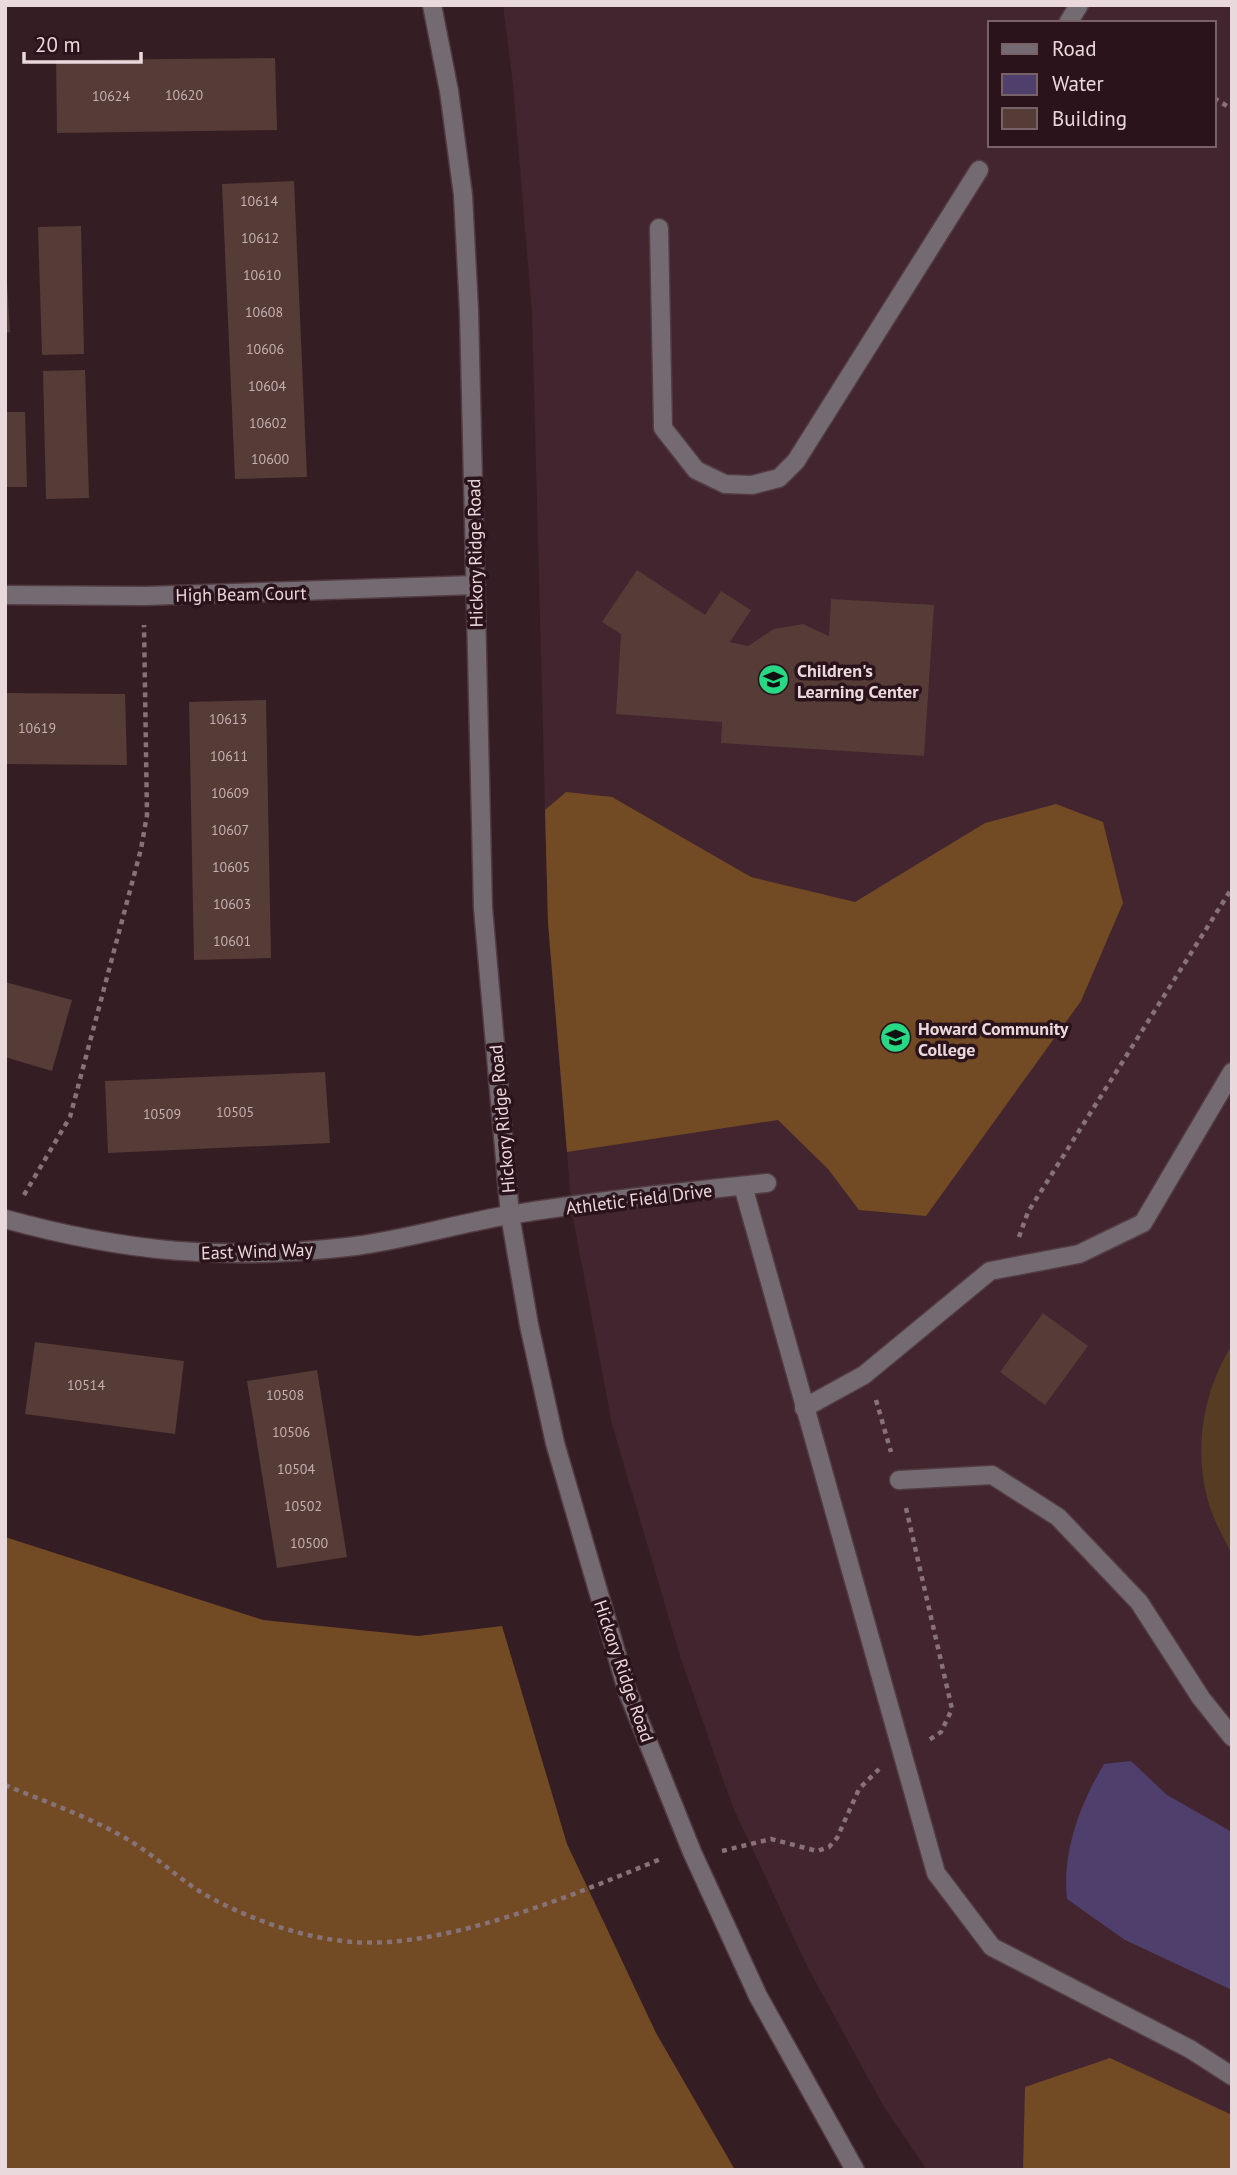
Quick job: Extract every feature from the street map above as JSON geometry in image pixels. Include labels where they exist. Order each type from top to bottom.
[{"type":"street","name":"Hickory Ridge Road","points":[[432,5],[449,91],[463,195],[483,908],[510,1215],[555,1443],[627,1690],[692,1852],[758,1996],[855,2170]]},
{"type":"street","points":[[1069,21],[1079,5]]},
{"type":"street","points":[[659,228],[663,428],[696,470],[725,484],[752,485],[779,478],[796,461],[979,170]]},
{"type":"street","name":"High Beam Court","points":[[5,595],[145,596],[476,585]]},
{"type":"street","points":[[804,1408],[864,1376],[990,1271],[1080,1254],[1143,1223],[1232,1072]]},
{"type":"street","name":"Athletic Field Drive","points":[[510,1215],[767,1183]]},
{"type":"street","points":[[743,1186],[900,1755],[936,1872],[992,1947],[1190,2049],[1232,2076]]},
{"type":"street","name":"East Wind Way","points":[[7,1220],[125,1246],[183,1254],[245,1255],[349,1247],[510,1215]]},
{"type":"street","points":[[899,1480],[992,1475],[1058,1517],[1139,1602],[1201,1698],[1232,1737]]},
{"type":"path","points":[[1216,99],[1232,109]]},
{"type":"path","points":[[7,1220],[70,1117],[141,849],[147,815],[142,663],[145,596]]},
{"type":"path","points":[[1015,1248],[1028,1212],[1232,888]]},
{"type":"path","points":[[759,1841],[771,1839],[817,1851],[829,1847],[859,1789],[876,1772],[900,1755],[941,1732],[952,1709],[899,1480],[876,1405],[877,1396]]},
{"type":"path","points":[[5,1785],[135,1844],[200,1892],[257,1920],[354,1942],[415,1940],[510,1916],[634,1870]]},
{"type":"shaded area","name":"Howard Community College","points":[[503,5],[1232,5],[1232,2170],[927,2170],[884,2107],[806,1964],[732,1805],[680,1656],[612,1424],[572,1213],[548,923],[532,313],[513,84]]},
{"type":"shaded area","points":[[566,792],[612,797],[751,877],[855,902],[985,823],[1056,804],[1103,822],[1123,903],[1081,1001],[926,1216],[859,1210],[828,1169],[778,1120],[567,1152],[548,923],[545,810]]},
{"type":"shaded area","points":[[1232,1345],[1232,1554],[1211,1510],[1205,1489],[1201,1446],[1213,1383]]},
{"type":"shaded area","points":[[5,1537],[263,1620],[418,1636],[502,1626],[567,1844],[656,2033],[735,2170],[5,2170]]},
{"type":"shaded area","points":[[1110,2058],[1232,2115],[1232,2170],[1023,2170],[1025,2087]]},
{"type":"water","points":[[1131,1761],[1167,1795],[1232,1832],[1232,1990],[1125,1940],[1067,1899],[1070,1846],[1087,1795],[1104,1764]]},
{"type":"building","points":[[275,58],[277,130],[57,133],[56,60]]},
{"type":"building","points":[[294,181],[307,477],[235,479],[222,184]]},
{"type":"building","points":[[81,226],[84,354],[42,355],[38,227]]},
{"type":"building","points":[[7,283],[10,332],[5,333],[5,284]]},
{"type":"building","points":[[85,370],[89,498],[46,499],[43,371]]},
{"type":"building","points":[[5,412],[25,412],[27,487],[5,487]]},
{"type":"building","name":"Children's Learning Center","points":[[637,570],[705,615],[721,591],[751,610],[730,642],[748,646],[774,629],[803,624],[829,636],[831,599],[934,605],[924,756],[721,743],[722,722],[616,714],[621,634],[602,622]]},
{"type":"building","points":[[5,693],[125,694],[127,765],[5,764]]},
{"type":"building","points":[[266,700],[271,958],[194,960],[189,702]]},
{"type":"building","points":[[5,982],[72,1000],[52,1071],[5,1057]]},
{"type":"building","points":[[325,1072],[330,1143],[108,1153],[105,1081]]},
{"type":"building","points":[[1043,1313],[1088,1346],[1045,1405],[1000,1372]]},
{"type":"building","points":[[35,1342],[184,1361],[175,1434],[25,1414]]},
{"type":"building","points":[[317,1370],[347,1557],[277,1568],[247,1381]]},
{"type":"place","name":"Children's Learning Center","points":[[774,680]]},
{"type":"place","name":"Howard Community College","points":[[895,1038]]}]
